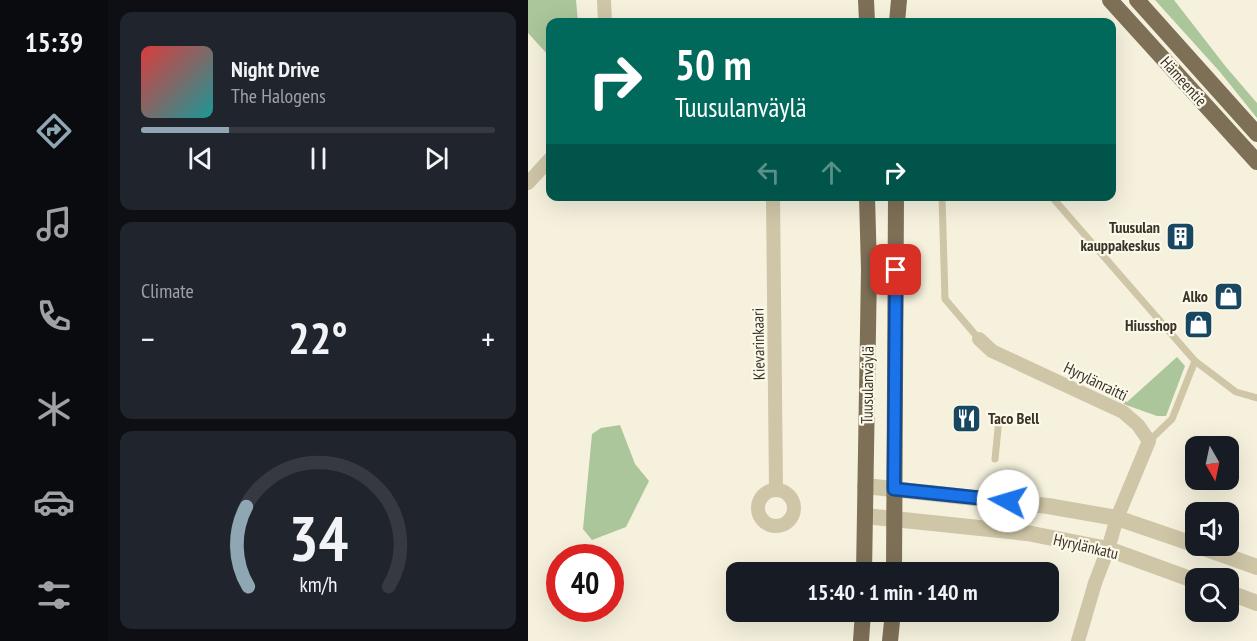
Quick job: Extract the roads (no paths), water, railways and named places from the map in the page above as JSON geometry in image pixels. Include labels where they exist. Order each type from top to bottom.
[{"type":"main road","points":[[866,0],[867,18]]},
{"type":"main road","points":[[897,18],[899,0]]},
{"type":"main road","name":"Hämeentie","points":[[1110,0],[1257,162]]},
{"type":"main road","name":"Hämeentie","points":[[1137,0],[1257,134]]},
{"type":"main road","name":"Tuusulanväylä","points":[[864,562],[869,270],[867,201]]},
{"type":"main road","name":"Tuusulanväylä","points":[[894,562],[896,201]]},
{"type":"main road","points":[[861,641],[862,622]]},
{"type":"main road","points":[[890,641],[892,622]]},
{"type":"street","points":[[604,0],[605,18]]},
{"type":"street","points":[[528,183],[546,163]]},
{"type":"street","name":"Kievarinkaari","points":[[773,201],[776,490]]},
{"type":"street","name":"Hyrylänraitti","points":[[979,339],[992,351],[1123,412],[1138,425],[1149,441]]},
{"type":"street","points":[[1078,641],[1117,518],[1149,441]]},
{"type":"street","name":"Hyrylänkatu","points":[[865,486],[1048,506],[1117,518],[1185,542]]},
{"type":"street","name":"Hyrylänkatu","points":[[865,516],[1027,533],[1108,549],[1185,577]]},
{"type":"street","name":"Hyrylänkatu","points":[[1226,556],[1257,567]]},
{"type":"street","points":[[1239,596],[1257,603]]},
{"type":"lane","points":[[942,201],[945,299],[979,339]]},
{"type":"lane","points":[[1055,201],[1195,361],[1236,392],[1257,398]]},
{"type":"lane","points":[[1149,441],[1172,419],[1195,361]]},
{"type":"lane","points":[[995,459],[999,419]]},
{"type":"place","name":"Tuusulan kauppakeskus","points":[[1181,236]]},
{"type":"place","name":"Alko","points":[[1229,296]]},
{"type":"place","name":"Hiusshop","points":[[1198,325]]},
{"type":"place","name":"Taco Bell","points":[[967,418]]}]
